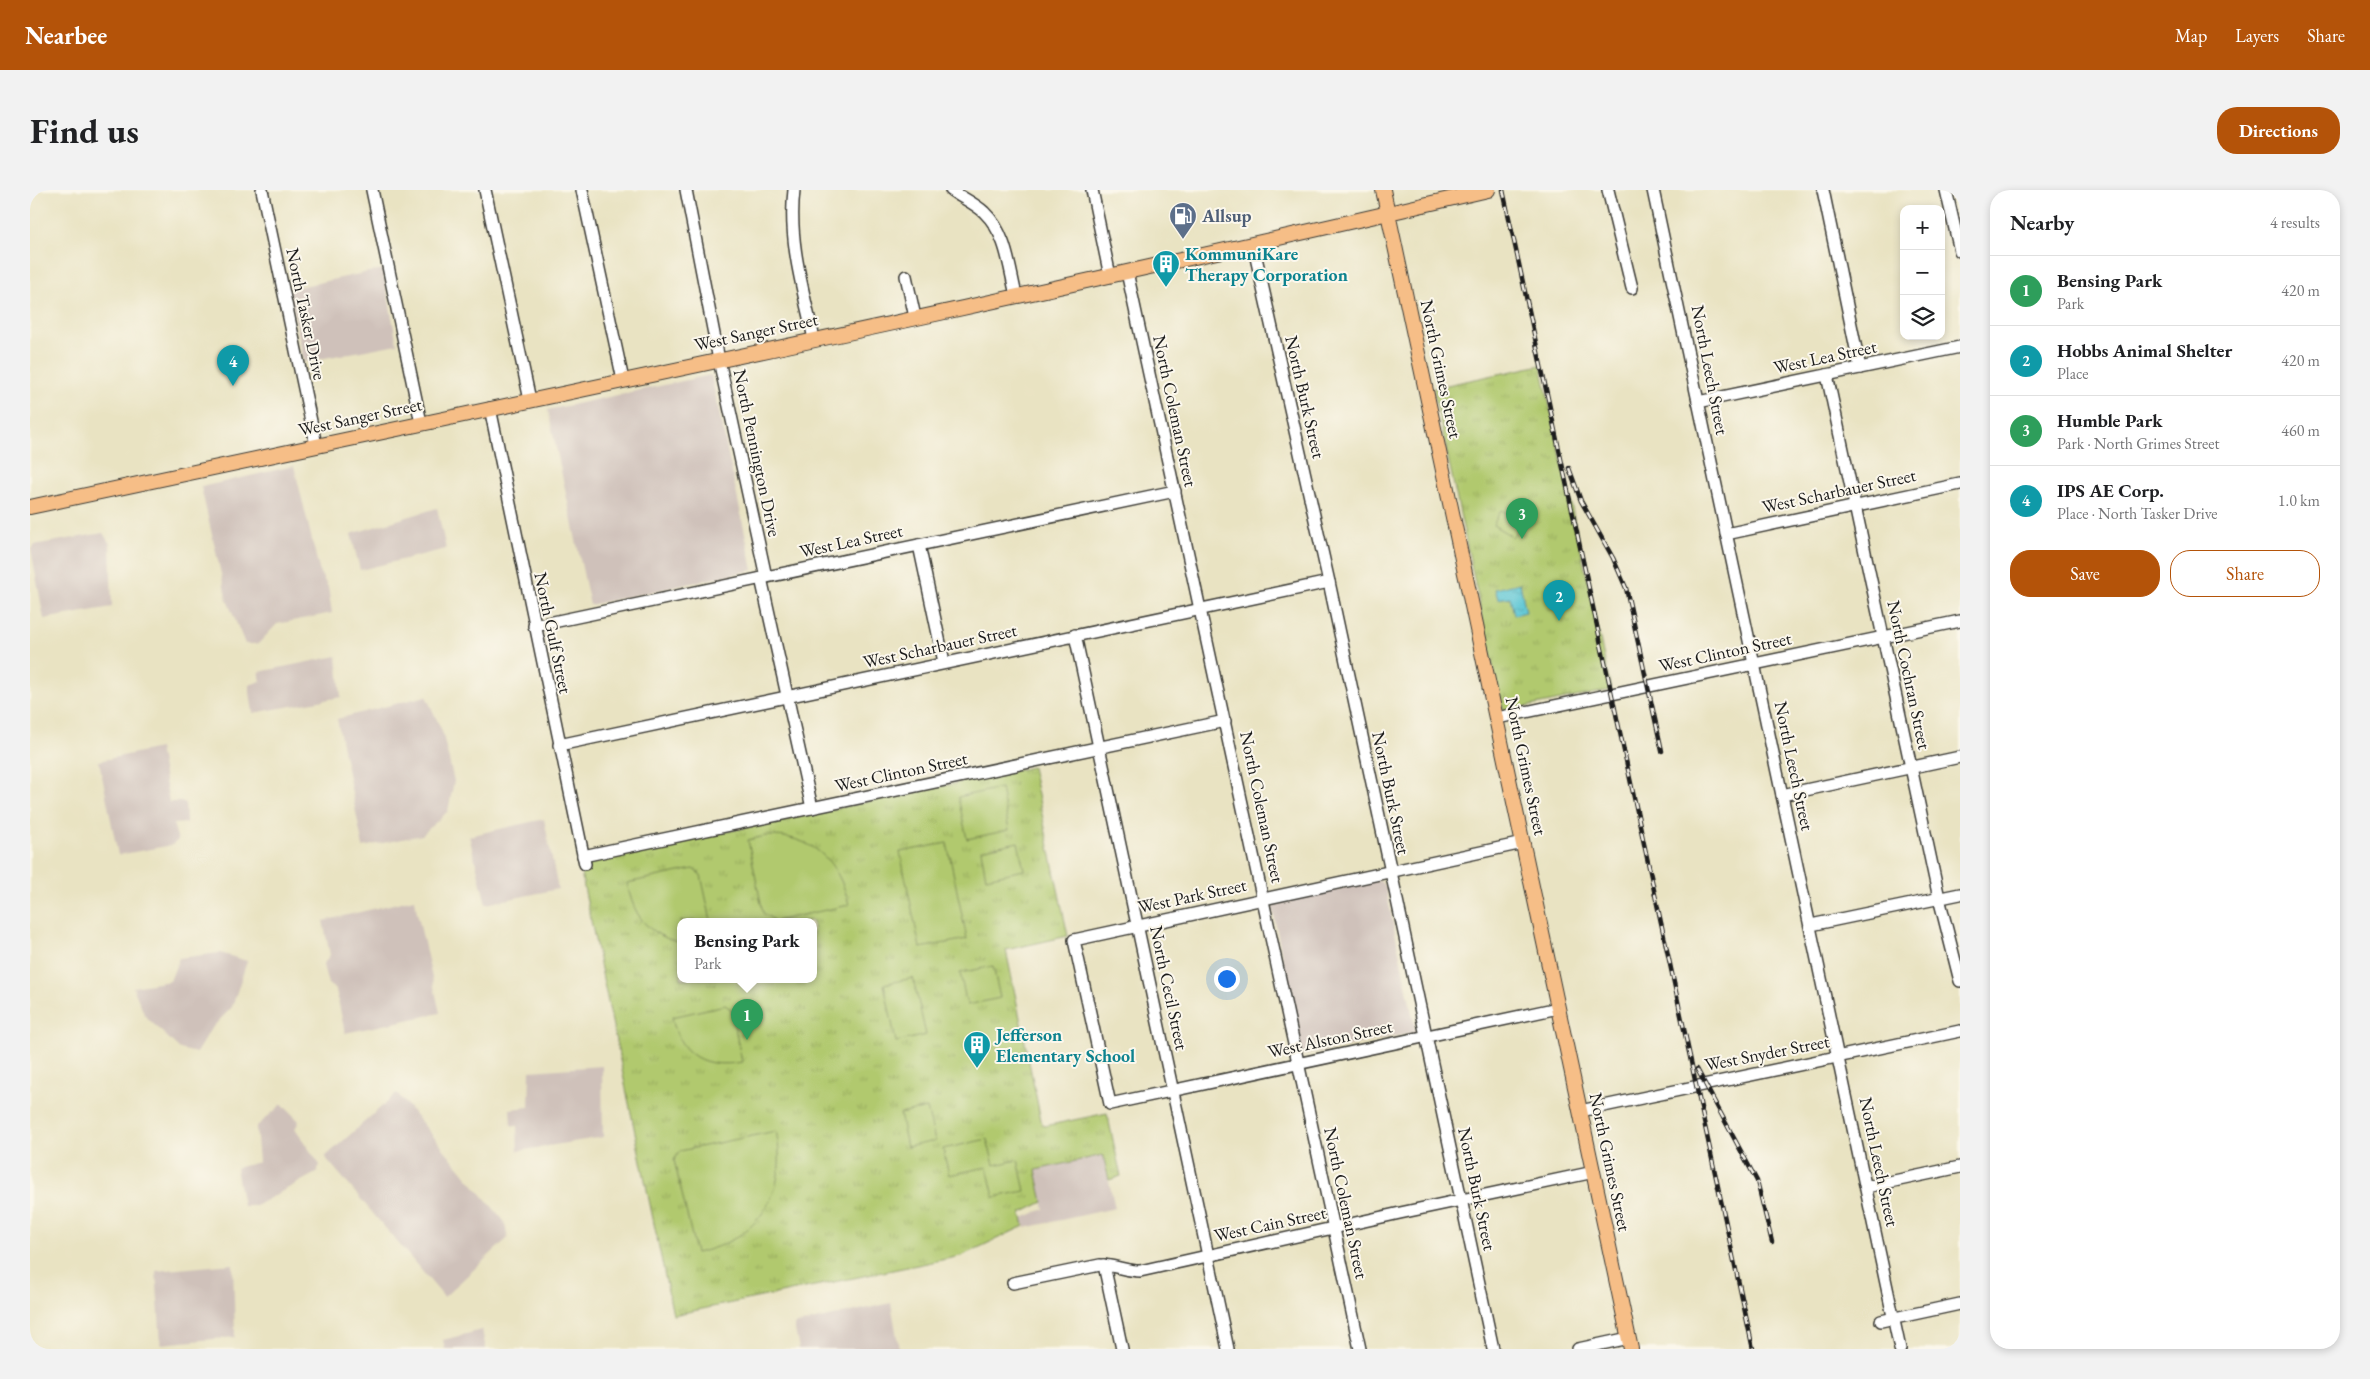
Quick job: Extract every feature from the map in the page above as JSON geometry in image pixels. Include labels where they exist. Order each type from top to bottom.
[{"type":"main road","name":"North Grimes Street","points":[[1383,190],[1630,1343]]},
{"type":"main road","name":"West Sanger Street","points":[[30,507],[1110,276],[1389,215],[1488,190]]},
{"type":"street","name":"North Tasker Drive","points":[[262,190],[316,445]]},
{"type":"street","points":[[372,190],[421,423]]},
{"type":"street","points":[[485,190],[530,400]]},
{"type":"street","points":[[582,190],[622,380]]},
{"type":"street","name":"North Pennington Drive","points":[[686,190],[787,696],[812,808]]},
{"type":"street","points":[[794,190],[791,215],[793,246],[814,339]]},
{"type":"street","points":[[951,190],[983,212],[995,226],[1006,252],[1016,296]]},
{"type":"street","points":[[1092,190],[1110,276]]},
{"type":"street","points":[[1608,190],[1632,288]]},
{"type":"street","name":"North Leech Street","points":[[1653,190],[1900,1349]]},
{"type":"street","points":[[1823,190],[1860,368]]},
{"type":"street","points":[[1946,190],[1960,251]]},
{"type":"street","name":"North Burk Street","points":[[1253,244],[1329,582],[1493,1349]]},
{"type":"street","name":"North Coleman Street","points":[[1127,272],[1360,1349]]},
{"type":"street","points":[[906,276],[915,317]]},
{"type":"street","name":"West Lea Street","points":[[1698,402],[1960,349]]},
{"type":"street","name":"North Cochran Street","points":[[1827,375],[1939,898],[1960,981]]},
{"type":"street","name":"North Gulf Street","points":[[490,408],[584,860]]},
{"type":"street","name":"West Scharbauer Street","points":[[1726,534],[1960,484]]},
{"type":"street","name":"West Lea Street","points":[[534,626],[1175,490]]},
{"type":"street","points":[[919,544],[944,662]]},
{"type":"street","name":"West Scharbauer Street","points":[[559,745],[1329,582]]},
{"type":"street","name":"West Clinton Street","points":[[1497,718],[1960,621]]},
{"type":"street","name":"North Cecil Street","points":[[1075,635],[1228,1349]]},
{"type":"street","name":"West Clinton Street","points":[[584,860],[812,808],[1225,721]]},
{"type":"street","points":[[1782,795],[1960,757]]},
{"type":"street","name":"West Park Street","points":[[1110,1104],[1074,940],[1523,842]]},
{"type":"street","points":[[1811,925],[1960,894]]},
{"type":"street","name":"West Alston Street","points":[[1110,1104],[1558,1008]]},
{"type":"street","name":"West Snyder Street","points":[[1580,1110],[1960,1031]]},
{"type":"street","points":[[1866,1188],[1960,1167]]},
{"type":"street","name":"West Cain Street","points":[[1013,1283],[1104,1265],[1140,1271],[1594,1172]]},
{"type":"street","points":[[1104,1265],[1122,1349]]},
{"type":"street","points":[[1881,1321],[1960,1304]]},
{"type":"street","points":[[1578,1349],[1630,1343]]},
{"type":"shaded area","points":[[383,269],[397,344],[304,362],[289,289]]},
{"type":"shaded area","points":[[711,375],[753,570],[590,605],[548,410]]},
{"type":"shaded area","points":[[294,466],[320,573],[328,587],[332,613],[277,624],[258,644],[245,644],[227,600],[201,487]]},
{"type":"shaded area","points":[[437,508],[446,549],[360,570],[351,534]]},
{"type":"shaded area","points":[[103,533],[110,544],[112,607],[44,619],[31,549],[34,545]]},
{"type":"shaded area","points":[[337,656],[341,697],[253,713],[249,685],[261,681],[259,672]]},
{"type":"shaded area","points":[[426,696],[442,731],[454,781],[448,811],[422,835],[363,847],[337,719]]},
{"type":"shaded area","points":[[159,748],[169,802],[185,802],[186,823],[173,824],[178,840],[172,845],[118,855],[99,761]]},
{"type":"shaded area","points":[[544,819],[558,889],[486,904],[469,836]]},
{"type":"shaded area","points":[[1378,880],[1385,885],[1416,1032],[1302,1056],[1272,906],[1275,903]]},
{"type":"shaded area","points":[[414,899],[440,1013],[345,1033],[336,990],[328,984],[323,965],[330,955],[323,921]]},
{"type":"shaded area","points":[[220,953],[247,961],[232,1007],[210,1030],[196,1053],[180,1049],[145,1016],[133,987],[170,981],[179,958]]},
{"type":"shaded area","points":[[602,1066],[603,1137],[518,1151],[517,1126],[511,1125],[510,1109],[529,1107],[530,1071]]},
{"type":"shaded area","points":[[397,1093],[504,1221],[508,1238],[444,1297],[325,1157]]},
{"type":"shaded area","points":[[282,1104],[299,1121],[295,1129],[320,1165],[316,1173],[255,1206],[243,1206],[236,1168],[259,1162],[256,1127]]},
{"type":"shaded area","points":[[1103,1155],[1115,1208],[1025,1228],[1023,1218],[1044,1209],[1036,1170]]},
{"type":"shaded area","points":[[233,1264],[235,1337],[161,1344],[156,1271]]},
{"type":"shaded area","points":[[891,1303],[899,1349],[799,1349],[794,1325]]},
{"type":"shaded area","points":[[482,1330],[486,1349],[445,1349],[443,1340]]},
{"type":"green space","points":[[1541,365],[1611,690],[1505,711],[1501,704],[1433,388]]},
{"type":"green space","points":[[1501,510],[1522,522],[1513,537],[1493,525]]},
{"type":"green space","points":[[1032,767],[1068,936],[1006,950],[1042,1125],[1045,1126],[1107,1113],[1121,1176],[1109,1180],[1103,1155],[1036,1170],[1043,1202],[1021,1213],[1024,1226],[961,1256],[673,1315],[579,863]]},
{"type":"green space","points":[[1001,788],[1009,830],[967,839],[958,797]]},
{"type":"green space","points":[[765,836],[782,837],[810,845],[821,853],[838,875],[849,905],[789,918],[770,918],[763,913],[748,840]]},
{"type":"green space","points":[[1018,842],[1024,870],[986,878],[981,850]]},
{"type":"green space","points":[[947,843],[967,939],[920,948],[900,852]]},
{"type":"green space","points":[[693,869],[701,875],[710,918],[677,918],[677,942],[659,935],[638,915],[627,883]]},
{"type":"green space","points":[[993,966],[1000,998],[967,1005],[960,973]]},
{"type":"green space","points":[[913,978],[926,1035],[896,1042],[884,984]]},
{"type":"green space","points":[[725,1005],[731,1009],[742,1062],[716,1063],[696,1057],[687,1050],[681,1041],[672,1017]]},
{"type":"green space","points":[[927,1108],[935,1141],[907,1147],[900,1114]]},
{"type":"green space","points":[[776,1131],[779,1154],[778,1175],[773,1194],[764,1211],[752,1225],[736,1237],[718,1247],[696,1253],[674,1160],[680,1151]]},
{"type":"green space","points":[[987,1139],[994,1165],[1018,1160],[1025,1191],[994,1197],[987,1167],[949,1175],[943,1149]]},
{"type":"water","points":[[1520,583],[1526,612],[1514,615],[1510,597],[1498,599],[1495,589]]},
{"type":"railway","points":[[1503,190],[1753,1349]]},
{"type":"railway","points":[[1569,468],[1581,501],[1613,558],[1626,588],[1662,751]]},
{"type":"railway","points":[[1697,1069],[1757,1181],[1772,1242]]},
{"type":"place","name":"Allsup","points":[[1183,240]]},
{"type":"place","name":"KommuniKare Therapy Corporation","points":[[1166,288]]},
{"type":"place","name":"IPS AE Corp.","points":[[233,386]]},
{"type":"place","name":"Humble Park","points":[[1522,539]]},
{"type":"place","name":"Hobbs Animal Shelter","points":[[1559,621]]},
{"type":"place","name":"Bensing Park","points":[[747,1040]]},
{"type":"place","name":"Jefferson Elementary School","points":[[977,1069]]}]
